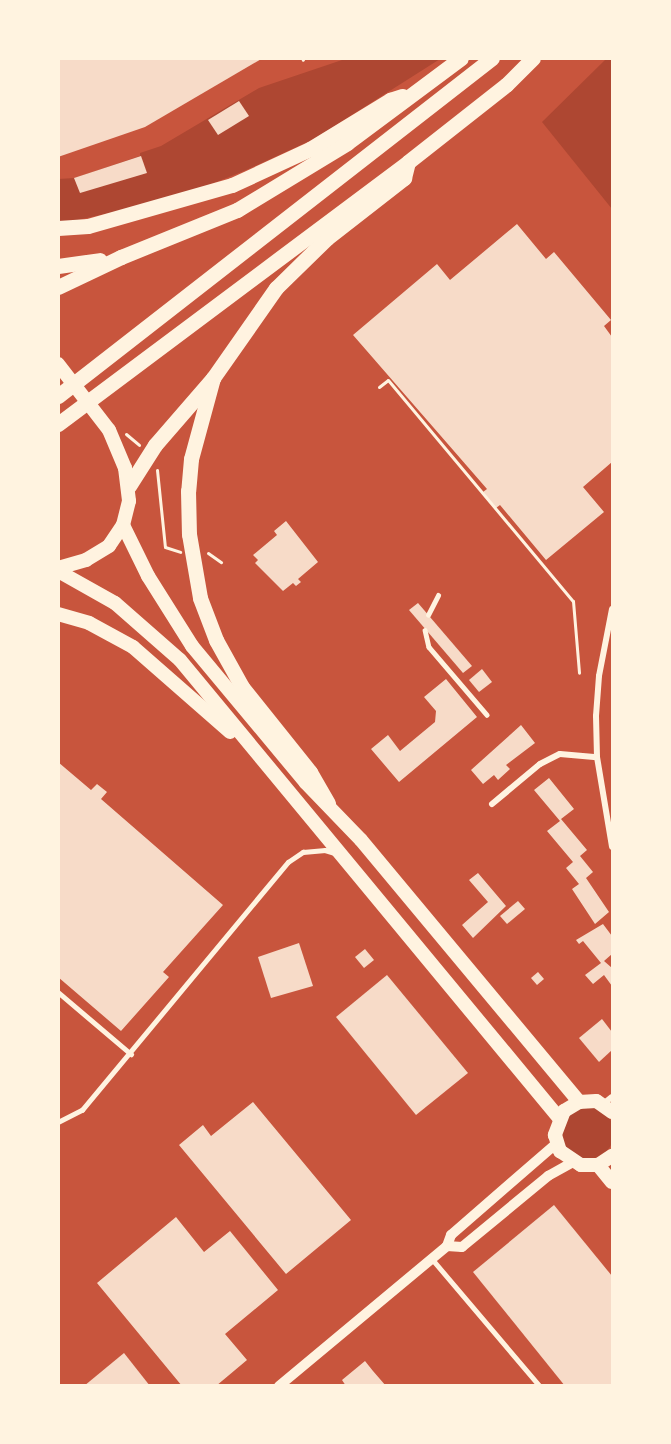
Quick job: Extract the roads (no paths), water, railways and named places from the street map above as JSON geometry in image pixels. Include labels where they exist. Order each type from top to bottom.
[{"type":"highway","points":[[58,287],[121,257],[237,210],[347,143],[461,58]]},
{"type":"highway","points":[[58,396],[492,58]]},
{"type":"highway","points":[[58,424],[408,162],[506,85],[532,58]]},
{"type":"highway","points":[[58,228],[130,216],[232,185],[310,149],[390,100],[419,91]]},
{"type":"highway","points":[[129,486],[147,458],[213,378],[276,288],[327,238],[404,178],[408,162]]},
{"type":"highway","points":[[58,266],[121,257]]},
{"type":"highway","points":[[213,378],[191,459],[188,503],[192,551],[200,598],[229,666],[250,700],[310,772],[328,802]]},
{"type":"main road","points":[[58,364],[109,430],[129,486],[123,525],[103,551],[58,569]]},
{"type":"main road","points":[[123,525],[148,576],[192,646],[306,783],[328,802],[579,1102]]},
{"type":"main road","points":[[58,569],[115,603],[155,634],[269,767],[559,1118],[557,1143],[573,1162],[598,1165],[612,1155]]},
{"type":"main road","points":[[58,614],[105,630],[152,660],[269,767]]},
{"type":"main road","points":[[559,1118],[579,1102],[609,1104]]},
{"type":"main road","points":[[598,1165],[612,1182]]},
{"type":"street","points":[[612,609],[599,676],[597,757],[612,847]]},
{"type":"street","points":[[492,804],[540,764],[560,754],[597,757]]},
{"type":"street","points":[[279,1386],[447,1245],[451,1235],[557,1143]]},
{"type":"street","points":[[447,1245],[462,1247],[548,1176],[573,1162]]},
{"type":"lane","points":[[428,615],[438,594]]},
{"type":"lane","points":[[425,630],[429,647],[486,715]]},
{"type":"lane","points":[[58,1122],[82,1110],[131,1054],[270,880],[303,852],[325,850],[342,856]]},
{"type":"lane","points":[[58,992],[131,1054]]},
{"type":"lane","points":[[432,1258],[540,1386]]}]
